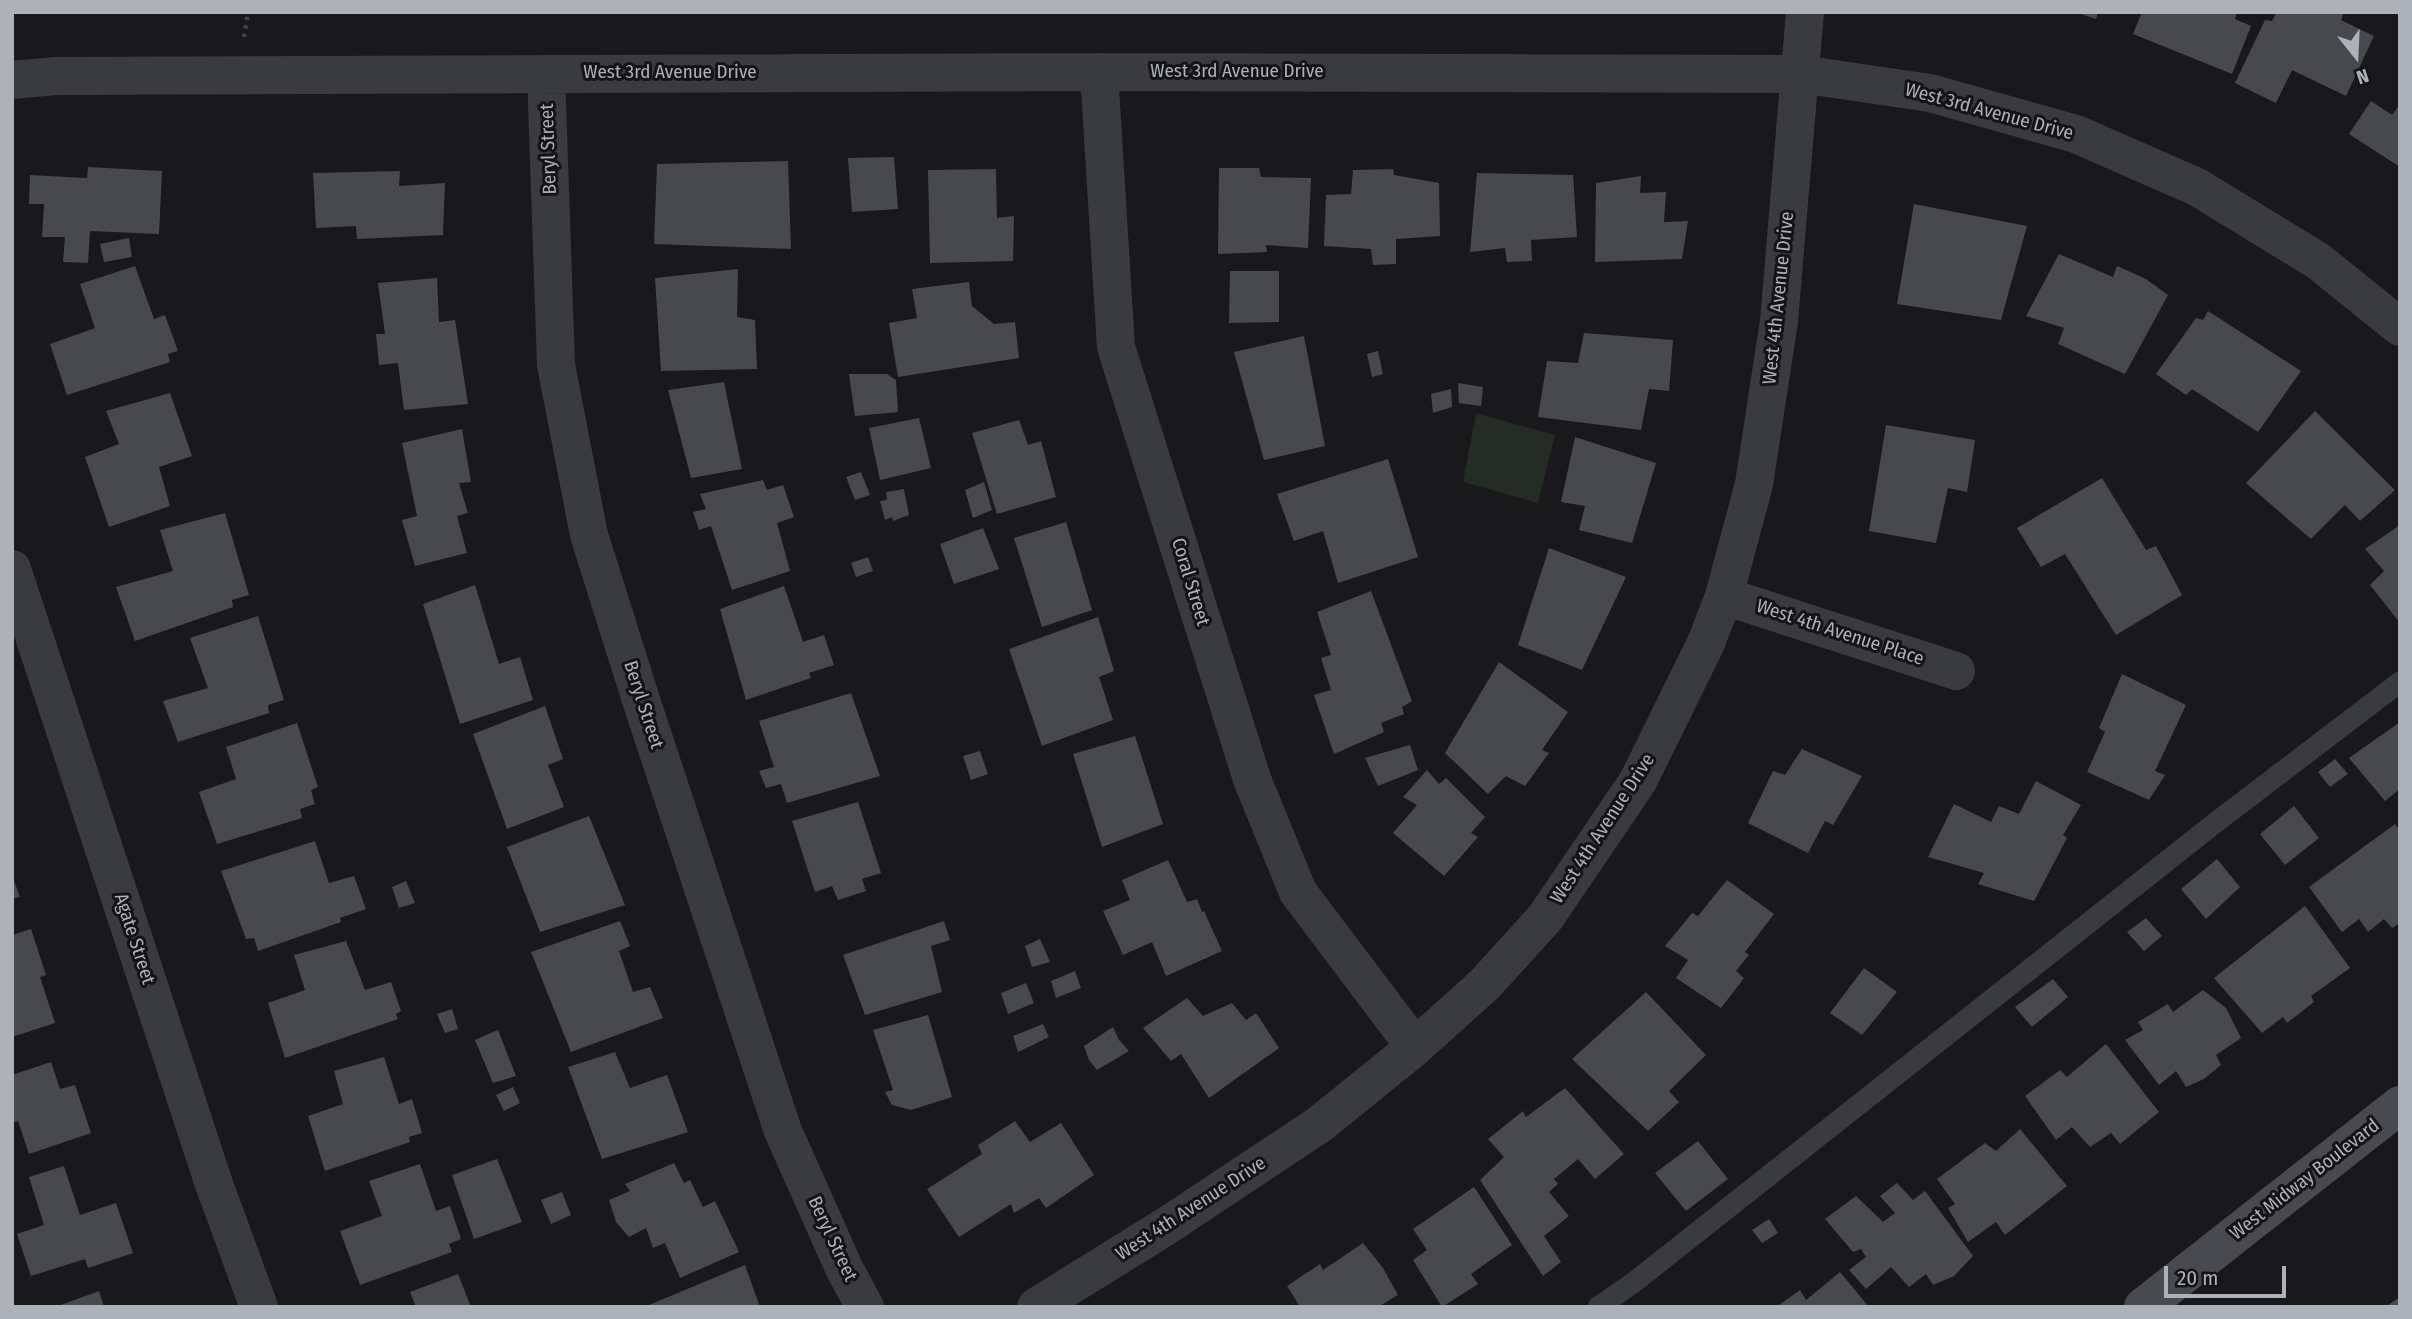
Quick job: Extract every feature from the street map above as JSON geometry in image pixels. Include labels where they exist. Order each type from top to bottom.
[{"type":"main road","name":"West Midway Boulevard","points":[[2143,1307],[2400,1105]]},
{"type":"street","name":"West 4th Avenue Drive","points":[[1036,1307],[1168,1225],[1320,1124],[1415,1047],[1485,984],[1545,918],[1637,781],[1706,643],[1724,596],[1755,484],[1779,321],[1805,12]]},
{"type":"street","name":"West 3rd Avenue Drive","points":[[12,80],[70,76],[1099,72],[1800,74],[1930,93],[2076,134],[2197,187],[2318,261],[2400,327]]},
{"type":"street","name":"Coral Street","points":[[1099,72],[1116,347],[1252,779],[1298,892],[1415,1047]]},
{"type":"street","name":"Beryl Street","points":[[546,74],[556,365],[589,535],[783,1131],[844,1268],[865,1307]]},
{"type":"street","name":"Agate Street","points":[[12,569],[210,1171],[259,1307]]},
{"type":"street","name":"West 4th Avenue Place","points":[[1724,596],[1956,671]]},
{"type":"lane","points":[[1598,1307],[1633,1283],[2214,822],[2400,682]]},
{"type":"shaded area","points":[[1476,413],[1555,435],[1538,503],[1463,482]]},
{"type":"building","points":[[2075,12],[2098,12],[2096,19]]},
{"type":"building","points":[[2142,12],[2237,12],[2235,19],[2251,26],[2232,74],[2133,34]]},
{"type":"building","points":[[2277,12],[2344,12],[2341,20],[2374,36],[2346,96],[2292,70],[2276,103],[2235,83],[2265,20],[2272,21]]},
{"type":"building","points":[[2371,101],[2392,115],[2400,104],[2400,167],[2349,134]]},
{"type":"building","points":[[894,157],[898,209],[852,212],[848,158]]},
{"type":"building","points":[[788,161],[791,249],[654,244],[657,164]]},
{"type":"building","points":[[88,167],[162,171],[159,234],[90,231],[88,263],[63,262],[65,237],[42,237],[44,204],[29,204],[30,175],[87,178]]},
{"type":"building","points":[[1219,168],[1259,168],[1261,177],[1311,178],[1308,248],[1266,245],[1267,252],[1218,254]]},
{"type":"building","points":[[996,169],[997,218],[1014,216],[1013,261],[930,263],[928,170]]},
{"type":"building","points":[[1393,169],[1394,175],[1439,183],[1440,236],[1396,239],[1396,264],[1373,265],[1371,249],[1324,246],[1326,195],[1351,194],[1353,170]]},
{"type":"building","points":[[400,171],[399,186],[445,183],[443,235],[357,239],[356,226],[316,228],[313,173]]},
{"type":"building","points":[[1477,173],[1573,175],[1577,237],[1531,240],[1532,261],[1507,262],[1505,248],[1470,252]]},
{"type":"building","points":[[1641,176],[1640,193],[1666,192],[1664,222],[1688,221],[1682,259],[1595,262],[1596,183]]},
{"type":"building","points":[[1914,204],[2027,226],[2001,320],[1897,304]]},
{"type":"building","points":[[129,238],[132,257],[104,262],[100,244]]},
{"type":"building","points":[[2059,254],[2113,277],[2117,266],[2146,279],[2168,295],[2125,374],[2058,344],[2064,328],[2026,316]]},
{"type":"building","points":[[135,266],[154,319],[165,315],[178,351],[168,354],[170,362],[67,395],[50,344],[95,328],[80,284]]},
{"type":"building","points":[[738,269],[737,317],[755,320],[757,369],[661,371],[655,278]]},
{"type":"building","points":[[1230,271],[1279,271],[1279,322],[1229,323]]},
{"type":"building","points":[[437,278],[439,322],[455,320],[468,404],[404,410],[398,363],[379,365],[376,334],[385,334],[378,283]]},
{"type":"building","points":[[969,282],[972,306],[994,324],[1015,322],[1019,358],[898,377],[889,323],[917,318],[912,289]]},
{"type":"building","points":[[2208,311],[2301,371],[2258,432],[2192,389],[2186,395],[2156,374],[2196,318],[2203,320]]},
{"type":"building","points":[[1584,333],[1673,340],[1669,391],[1649,389],[1641,430],[1538,417],[1547,361],[1578,363]]},
{"type":"building","points":[[1304,336],[1325,446],[1264,460],[1234,352]]},
{"type":"building","points":[[1378,351],[1383,374],[1372,377],[1367,354]]},
{"type":"building","points":[[849,374],[887,374],[896,380],[898,412],[855,416]]},
{"type":"building","points":[[724,382],[742,469],[691,478],[668,390]]},
{"type":"building","points":[[1458,383],[1483,387],[1481,406],[1459,403]]},
{"type":"building","points":[[1451,389],[1452,407],[1433,413],[1431,394]]},
{"type":"building","points":[[170,393],[192,456],[159,467],[170,506],[109,527],[85,457],[119,444],[106,411]]},
{"type":"building","points":[[2315,411],[2395,490],[2360,521],[2345,505],[2311,539],[2246,483]]},
{"type":"building","points":[[919,418],[931,468],[880,480],[869,428]]},
{"type":"building","points":[[1019,420],[1028,445],[1041,441],[1056,497],[997,514],[972,433]]},
{"type":"building","points":[[1886,425],[1975,440],[1967,492],[1948,488],[1936,543],[1869,531]]},
{"type":"building","points":[[462,429],[471,482],[459,483],[468,513],[457,516],[467,553],[415,566],[402,520],[417,516],[402,443]]},
{"type":"building","points":[[1575,437],[1656,463],[1632,543],[1579,530],[1585,506],[1561,502]]},
{"type":"building","points":[[1388,459],[1418,557],[1338,583],[1323,531],[1294,541],[1277,494]]},
{"type":"building","points":[[861,472],[870,495],[855,500],[846,477]]},
{"type":"building","points":[[2102,478],[2146,550],[2156,546],[2182,595],[2116,635],[2065,554],[2041,567],[2017,528]]},
{"type":"building","points":[[763,480],[767,490],[783,485],[794,517],[777,523],[790,571],[732,590],[711,526],[699,530],[693,512],[706,509],[700,494]]},
{"type":"building","points":[[984,482],[992,510],[973,518],[965,490]]},
{"type":"building","points":[[904,489],[909,515],[893,521],[892,517],[885,520],[880,501],[887,500],[886,492]]},
{"type":"building","points":[[225,513],[249,595],[232,600],[233,607],[135,641],[116,587],[173,571],[160,530]]},
{"type":"building","points":[[1066,522],[1092,610],[1042,627],[1014,538]]},
{"type":"building","points":[[2400,525],[2400,623],[2370,585],[2384,571],[2365,549]]},
{"type":"building","points":[[983,528],[999,569],[954,584],[940,544]]},
{"type":"building","points":[[1549,548],[1626,577],[1582,670],[1518,645]]},
{"type":"building","points":[[868,557],[873,571],[856,577],[851,563]]},
{"type":"building","points":[[475,585],[499,664],[520,657],[533,700],[460,724],[423,604]]},
{"type":"building","points":[[784,586],[803,642],[824,635],[834,665],[809,673],[811,678],[746,700],[720,609]]},
{"type":"building","points":[[1371,591],[1412,701],[1402,707],[1404,714],[1381,723],[1384,732],[1334,754],[1314,695],[1331,690],[1321,658],[1331,655],[1317,612]]},
{"type":"building","points":[[258,616],[284,700],[268,705],[269,713],[178,742],[163,701],[208,688],[190,638]]},
{"type":"building","points":[[1098,617],[1114,671],[1099,677],[1113,720],[1042,746],[1009,649]]},
{"type":"building","points":[[1499,662],[1568,712],[1542,750],[1549,753],[1525,786],[1506,776],[1488,794],[1445,753]]},
{"type":"building","points":[[2122,674],[2186,705],[2155,771],[2165,775],[2149,800],[2087,772],[2105,732],[2099,728]]},
{"type":"building","points":[[851,693],[880,776],[787,803],[781,784],[766,788],[759,771],[774,767],[759,721]]},
{"type":"building","points":[[545,706],[563,759],[548,765],[564,807],[507,829],[473,734]]},
{"type":"building","points":[[2400,722],[2400,789],[2385,801],[2349,758]]},
{"type":"building","points":[[297,723],[318,787],[311,790],[315,804],[300,809],[302,818],[217,844],[199,792],[236,779],[226,747]]},
{"type":"building","points":[[1135,736],[1163,824],[1102,847],[1073,754]]},
{"type":"building","points":[[1410,745],[1418,770],[1378,786],[1365,758]]},
{"type":"building","points":[[1802,749],[1862,776],[1833,825],[1825,821],[1808,853],[1748,823],[1773,771],[1785,775]]},
{"type":"building","points":[[980,751],[988,774],[971,780],[963,756]]},
{"type":"building","points":[[2335,759],[2348,774],[2330,787],[2318,772]]},
{"type":"building","points":[[1427,770],[1439,784],[1446,778],[1485,817],[1471,833],[1478,837],[1444,876],[1393,833],[1417,805],[1403,797]]},
{"type":"building","points":[[2036,781],[2081,805],[2063,835],[2067,838],[2034,901],[1978,884],[1984,873],[1928,857],[1954,804],[1991,822],[1999,806],[2019,814]]},
{"type":"building","points":[[858,802],[881,873],[862,879],[866,891],[838,900],[832,886],[815,892],[792,821]]},
{"type":"building","points":[[2294,806],[2319,838],[2285,865],[2260,834]]},
{"type":"building","points":[[589,816],[625,905],[540,932],[507,847]]},
{"type":"building","points":[[2395,824],[2400,831],[2400,923],[2392,928],[2384,919],[2368,932],[2359,919],[2342,932],[2309,887]]},
{"type":"building","points":[[315,841],[329,883],[354,876],[366,909],[340,918],[341,922],[258,951],[254,938],[246,939],[221,871]]},
{"type":"building","points":[[2217,859],[2240,887],[2206,919],[2181,889]]},
{"type":"building","points":[[1168,860],[1187,902],[1197,899],[1222,951],[1166,976],[1152,942],[1123,955],[1103,911],[1130,900],[1122,880]]},
{"type":"building","points":[[12,875],[20,897],[12,899]]},
{"type":"building","points":[[1727,880],[1774,914],[1745,952],[1749,955],[1736,971],[1744,978],[1721,1008],[1676,978],[1688,960],[1665,946],[1692,913],[1698,916]]},
{"type":"building","points":[[406,881],[415,903],[399,908],[392,887]]},
{"type":"building","points":[[2305,906],[2350,968],[2311,996],[2314,1002],[2287,1023],[2283,1017],[2262,1033],[2214,978]]},
{"type":"building","points":[[2146,918],[2162,936],[2144,951],[2127,932]]},
{"type":"building","points":[[620,921],[630,946],[619,951],[633,992],[650,987],[663,1018],[571,1052],[531,952]]},
{"type":"building","points":[[944,921],[950,940],[931,946],[942,992],[865,1015],[843,955]]},
{"type":"building","points":[[31,929],[46,975],[40,977],[55,1023],[12,1037],[12,935]]},
{"type":"building","points":[[1040,939],[1050,962],[1032,967],[1025,946]]},
{"type":"building","points":[[346,941],[365,990],[391,982],[401,1011],[396,1014],[398,1019],[285,1058],[268,1003],[305,990],[294,955]]},
{"type":"building","points":[[1864,968],[1897,992],[1862,1035],[1830,1013]]},
{"type":"building","points":[[1075,971],[1081,988],[1056,998],[1051,981]]},
{"type":"building","points":[[2053,979],[2068,997],[2032,1027],[2015,1007]]},
{"type":"building","points":[[1026,983],[1034,1003],[1008,1014],[1001,993]]},
{"type":"building","points":[[2203,990],[2226,1008],[2241,1038],[2216,1055],[2221,1065],[2204,1079],[2186,1087],[2176,1071],[2159,1085],[2125,1040],[2143,1030],[2138,1022],[2168,1004],[2173,1012]]},
{"type":"building","points":[[1646,992],[1706,1055],[1669,1091],[1679,1102],[1648,1131],[1572,1059]]},
{"type":"building","points":[[1187,998],[1203,1016],[1232,1003],[1246,1020],[1256,1013],[1279,1048],[1209,1098],[1181,1054],[1171,1061],[1143,1028]]},
{"type":"building","points":[[452,1009],[458,1029],[445,1033],[437,1014]]},
{"type":"building","points":[[928,1015],[952,1097],[911,1110],[892,1105],[885,1092],[893,1090],[873,1030]]},
{"type":"building","points":[[1043,1024],[1049,1037],[1018,1052],[1013,1036]]},
{"type":"building","points":[[1113,1027],[1119,1040],[1129,1051],[1097,1070],[1089,1060],[1084,1046]]},
{"type":"building","points":[[498,1030],[516,1076],[493,1083],[475,1040]]},
{"type":"building","points":[[2106,1044],[2159,1112],[2120,1144],[2111,1133],[2090,1147],[2072,1127],[2056,1140],[2025,1096],[2060,1070],[2067,1077]]},
{"type":"building","points":[[615,1052],[630,1088],[667,1075],[688,1132],[602,1159],[568,1067]]},
{"type":"building","points":[[384,1057],[399,1104],[412,1099],[422,1133],[409,1137],[410,1142],[325,1171],[308,1116],[343,1104],[334,1071]]},
{"type":"building","points":[[51,1062],[60,1089],[75,1085],[91,1133],[29,1154],[18,1121],[12,1123],[12,1075]]},
{"type":"building","points":[[513,1087],[520,1103],[504,1111],[496,1095]]},
{"type":"building","points":[[1565,1088],[1624,1154],[1595,1179],[1578,1159],[1554,1179],[1558,1184],[1549,1192],[1569,1216],[1544,1236],[1561,1262],[1543,1276],[1480,1180],[1504,1157],[1488,1139],[1523,1111],[1526,1117]]},
{"type":"building","points":[[1015,1121],[1030,1142],[1061,1123],[1094,1175],[1046,1208],[1039,1198],[1014,1213],[1011,1204],[959,1237],[927,1189],[982,1154],[978,1145]]},
{"type":"building","points":[[2020,1129],[2067,1186],[2005,1235],[1996,1222],[1968,1242],[1948,1208],[1955,1204],[1937,1179],[1985,1143],[1996,1151]]},
{"type":"building","points":[[1698,1141],[1728,1179],[1686,1211],[1655,1173]]},
{"type":"building","points":[[497,1159],[522,1222],[474,1239],[452,1175]]},
{"type":"building","points":[[674,1163],[684,1183],[690,1180],[703,1207],[715,1201],[739,1252],[680,1278],[665,1243],[653,1248],[646,1228],[629,1237],[616,1222],[609,1200],[630,1191],[625,1184]]},
{"type":"building","points":[[420,1164],[436,1211],[450,1206],[461,1239],[449,1244],[452,1252],[360,1285],[340,1231],[382,1216],[369,1181]]},
{"type":"building","points":[[64,1166],[80,1215],[116,1203],[133,1253],[88,1268],[85,1259],[31,1276],[17,1234],[44,1225],[29,1177]]},
{"type":"building","points":[[1897,1183],[1913,1200],[1925,1191],[1973,1256],[1954,1276],[1933,1285],[1926,1274],[1909,1287],[1891,1267],[1866,1289],[1849,1270],[1866,1257],[1861,1249],[1853,1252],[1825,1219],[1856,1196],[1883,1222],[1895,1213],[1880,1196]]},
{"type":"building","points":[[1474,1187],[1512,1245],[1471,1274],[1478,1284],[1442,1307],[1413,1260],[1427,1250],[1413,1229]]},
{"type":"building","points":[[562,1192],[571,1215],[551,1224],[541,1200]]},
{"type":"building","points":[[1769,1219],[1778,1233],[1762,1243],[1752,1230]]},
{"type":"building","points":[[1363,1243],[1383,1268],[1398,1295],[1378,1307],[1300,1307],[1287,1286],[1320,1264],[1323,1270]]},
{"type":"building","points":[[745,1265],[760,1307],[644,1307]]},
{"type":"building","points":[[1840,1272],[1869,1307],[1776,1307],[1800,1290],[1806,1300]]},
{"type":"building","points":[[458,1274],[471,1307],[416,1307],[410,1292]]},
{"type":"building","points":[[99,1291],[104,1307],[58,1306]]},
{"type":"building","points":[[2400,1297],[2400,1307],[2385,1307]]}]
